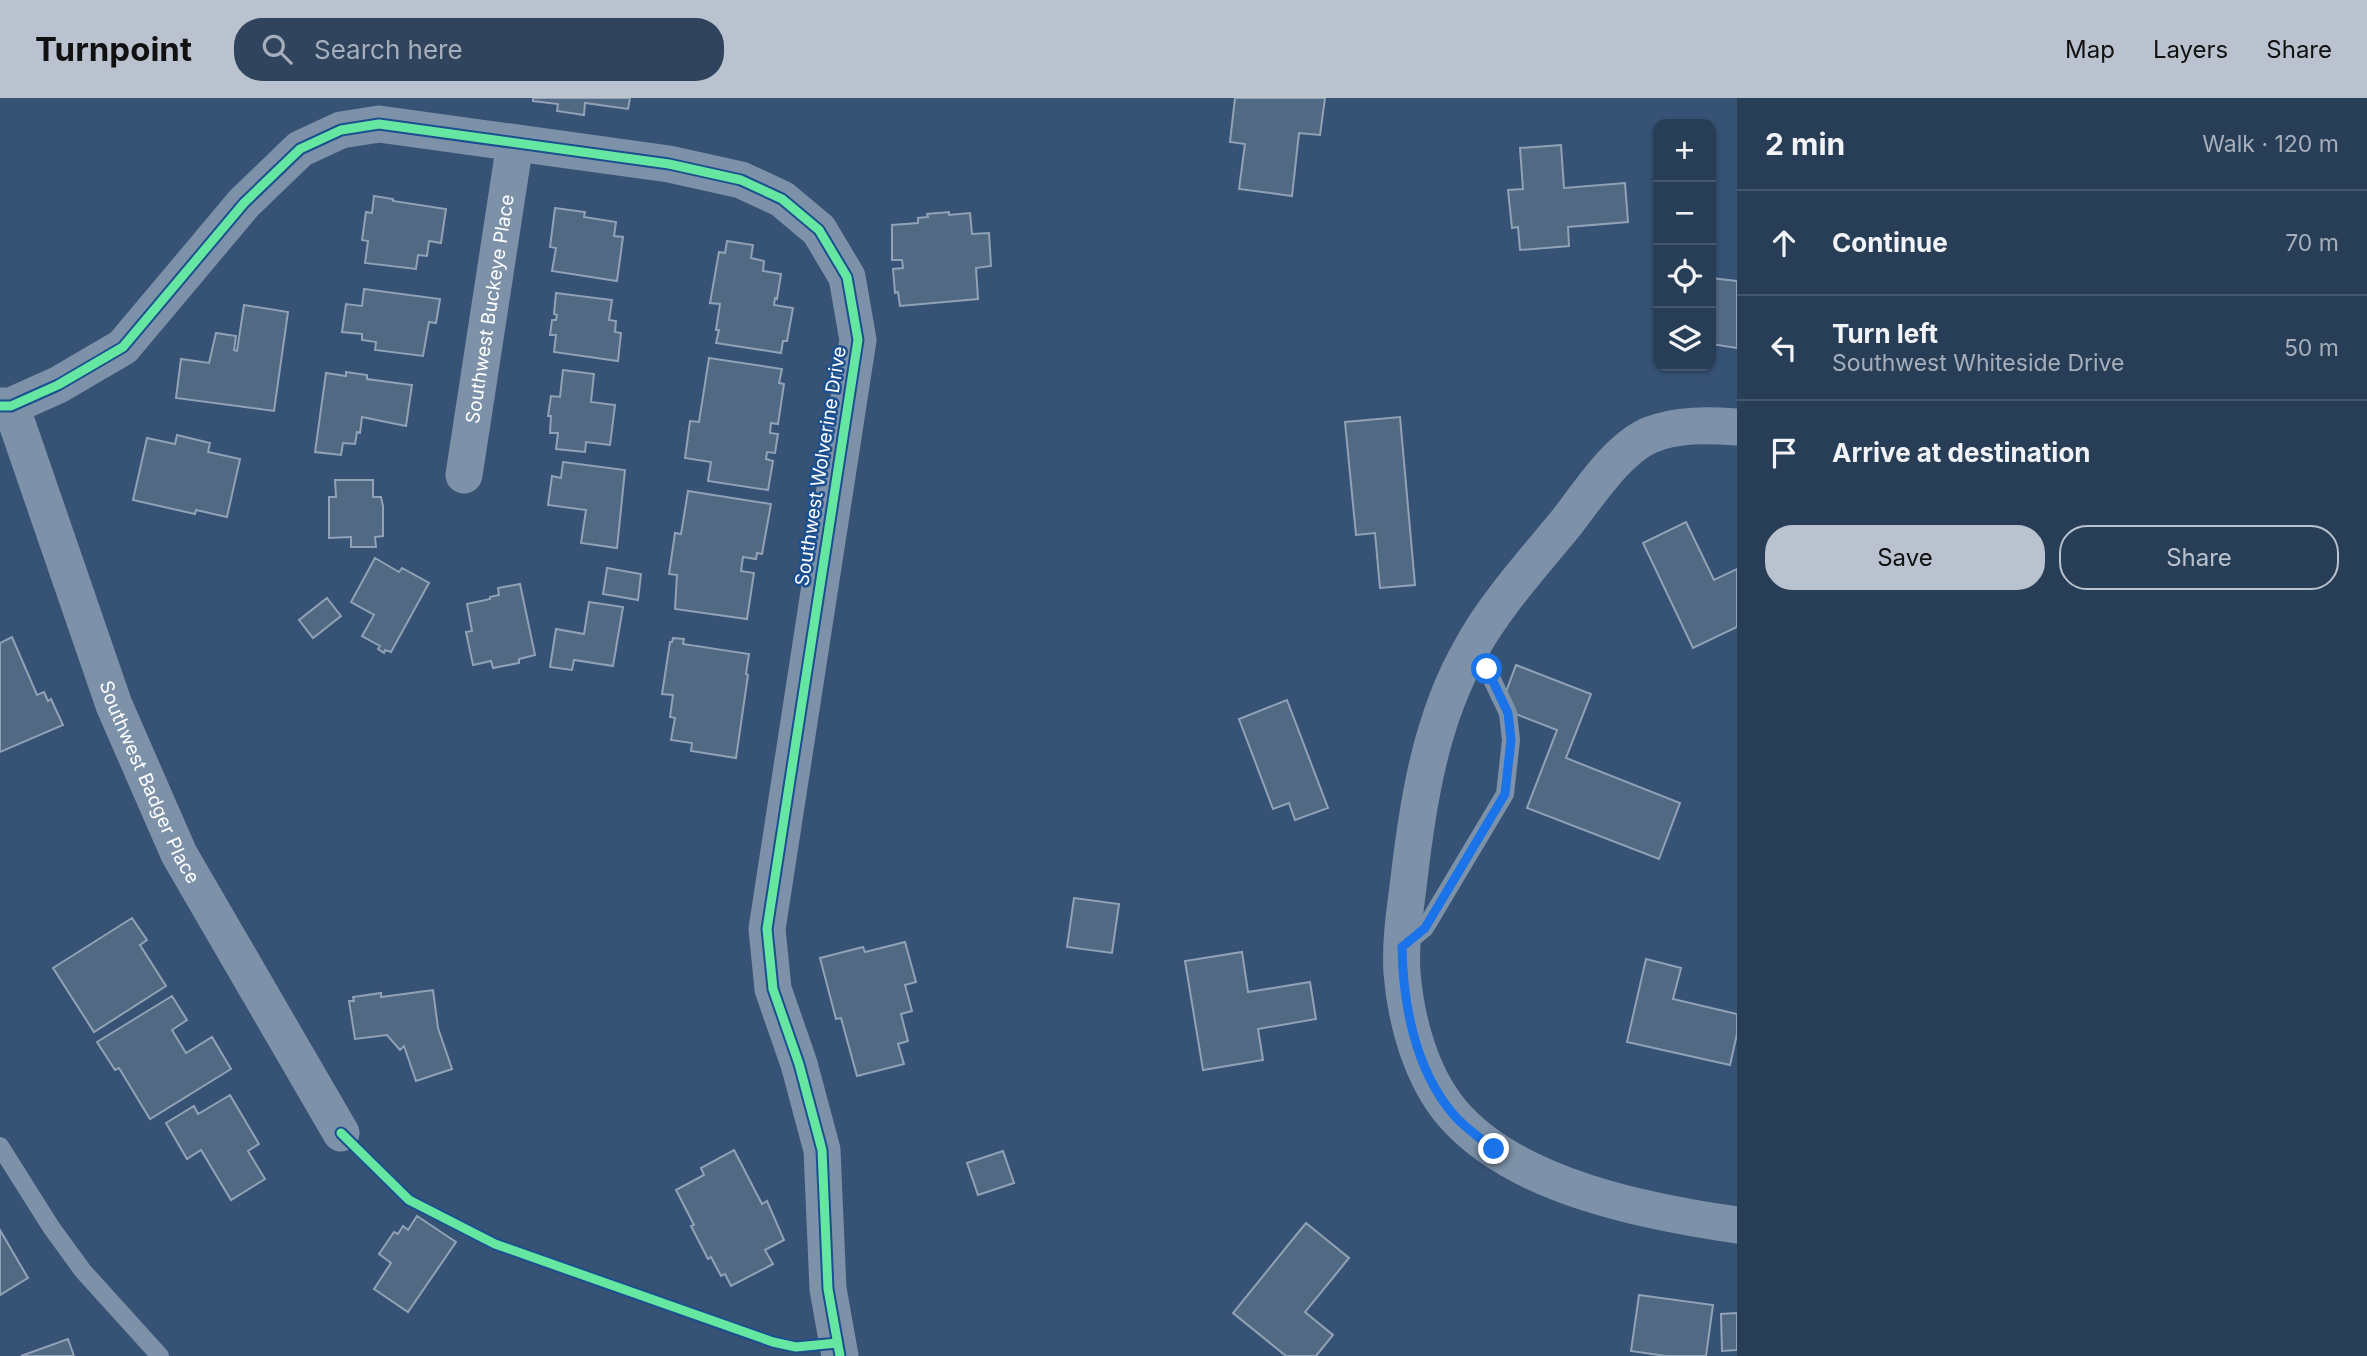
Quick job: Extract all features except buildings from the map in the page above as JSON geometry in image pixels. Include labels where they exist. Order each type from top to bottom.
[{"type":"street","name":"Southwest Wolverine Drive","points":[[5,406],[58,385],[123,347],[244,203],[300,149],[341,130],[379,124],[669,164],[741,180],[782,199],[820,230],[847,277],[858,340],[766,929],[773,989],[799,1064],[822,1150],[828,1289],[840,1356]]},
{"type":"street","name":"Southwest Buckeye Place","points":[[464,475],[515,144]]},
{"type":"street","name":"Southwest Badger Place","points":[[5,406],[114,705],[179,854],[341,1133]]},
{"type":"street","points":[[1737,427],[1679,427],[1649,435],[1624,452],[1519,580],[1471,648],[1446,700],[1434,736],[1414,838],[1402,947],[1402,975],[1419,1053],[1430,1079],[1452,1113],[1472,1133],[1515,1162],[1615,1202],[1737,1226]]},
{"type":"lane","points":[[1402,947],[1425,928],[1505,794],[1511,740],[1508,713],[1487,669],[1471,648]]},
{"type":"lane","points":[[0,1146],[51,1227],[83,1271],[160,1356]]},
{"type":"cycle path","points":[[0,406],[11,406],[58,385],[123,347],[244,203],[300,149],[341,130],[379,124],[669,164],[741,180],[782,199],[819,230],[847,277],[858,340],[767,929],[773,989],[799,1064],[822,1150],[828,1289],[840,1356]]},
{"type":"cycle path","points":[[341,1133],[409,1200],[495,1244],[773,1342],[796,1347],[837,1343]]},
{"type":"route","points":[[1487,669],[1508,713],[1511,740],[1505,794],[1425,928],[1402,947],[1402,975],[1419,1053],[1430,1079],[1452,1113],[1472,1133],[1494,1149]]}]
